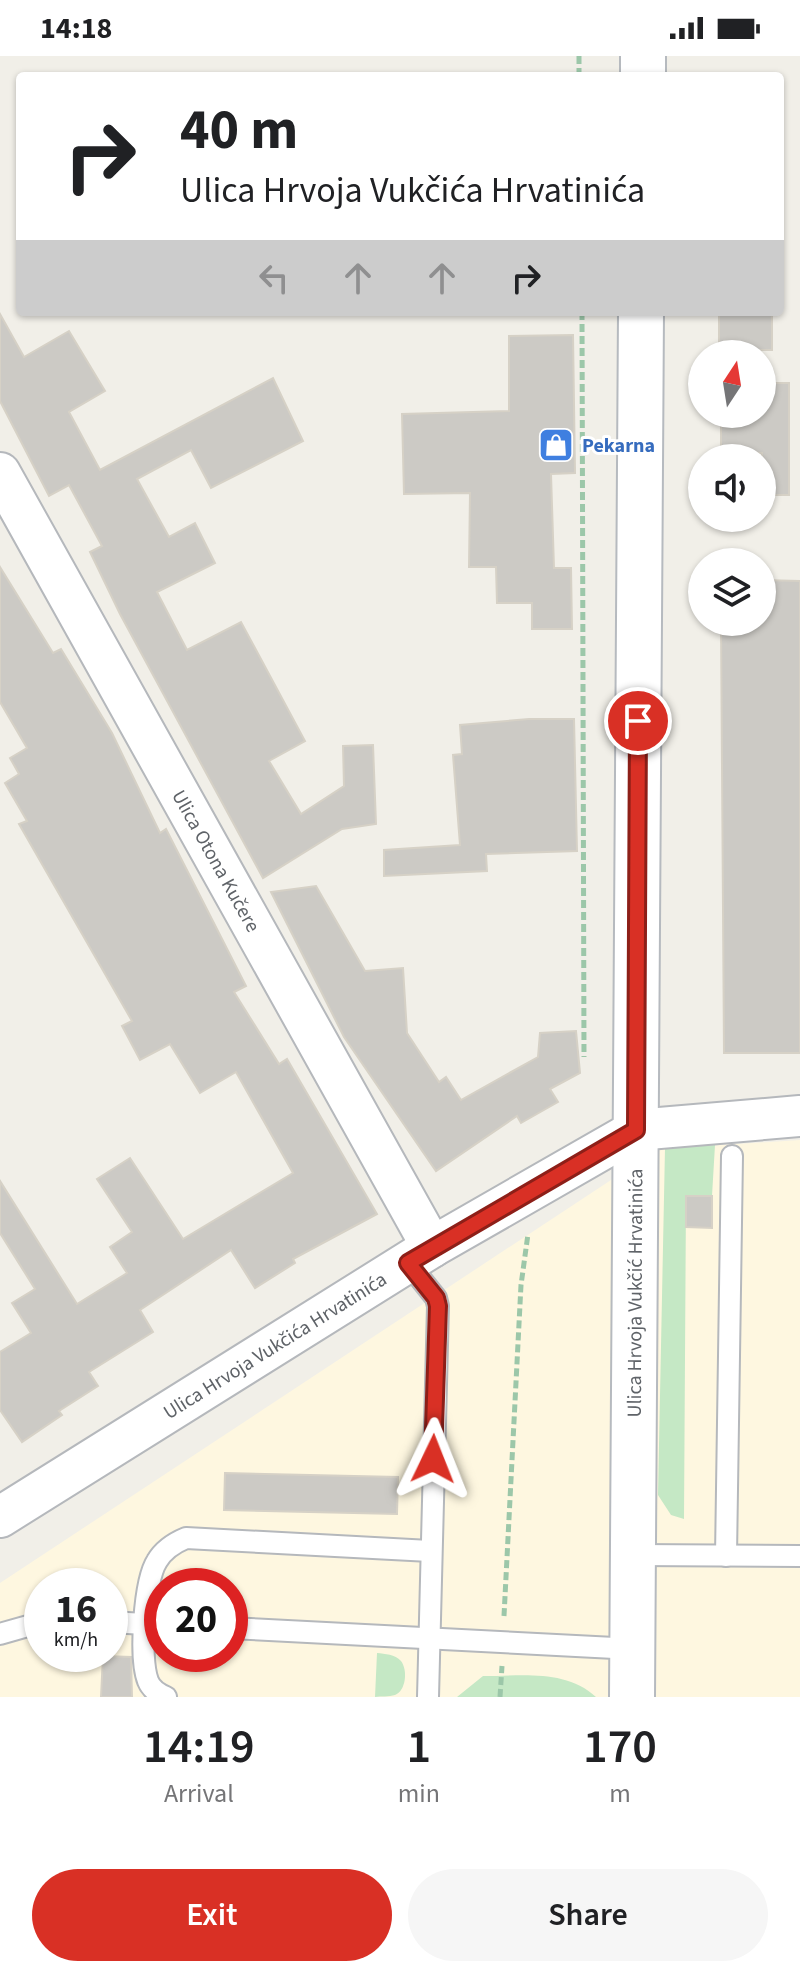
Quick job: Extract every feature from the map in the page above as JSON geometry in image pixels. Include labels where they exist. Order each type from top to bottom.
[{"type":"main road","name":"Ulica Hrvoja Vukčić Hrvatinića","points":[[632,1697],[641,316]]},
{"type":"street","name":"Ulica Otona Kučere","points":[[0,473],[420,1255]]},
{"type":"street","points":[[636,1130],[800,1116]]},
{"type":"street","name":"Ulica Hrvoja Vukčića Hrvatinića","points":[[0,1517],[420,1255],[636,1130]]},
{"type":"lane","points":[[726,1556],[732,1156]]},
{"type":"lane","points":[[420,1255],[438,1306],[428,1697]]},
{"type":"lane","points":[[154,1568],[172,1544],[186,1538],[430,1551]]},
{"type":"lane","points":[[634,1555],[800,1556]]},
{"type":"lane","points":[[0,1634],[24,1627]]},
{"type":"lane","points":[[248,1629],[634,1649]]},
{"type":"lane","points":[[149,1672],[148,1682],[158,1694],[166,1697]]},
{"type":"path","points":[[582,316],[584,1057]]},
{"type":"path","points":[[500,1697],[521,1285],[538,1187]]},
{"type":"shaded area","points":[[800,1140],[800,1697],[0,1697],[0,1583],[658,1149]]},
{"type":"green space","points":[[715,1145],[712,1196],[686,1197],[684,1519],[671,1515],[658,1495],[665,1148]]},
{"type":"green space","points":[[377,1653],[396,1657],[403,1665],[404,1685],[395,1695],[375,1697]]},
{"type":"green space","points":[[483,1676],[557,1678],[584,1688],[596,1697],[457,1697]]},
{"type":"building","points":[[0,314],[24,357],[69,331],[105,391],[69,412],[100,470],[273,378],[303,441],[211,488],[191,450],[137,479],[169,537],[195,523],[215,563],[157,592],[187,650],[241,622],[305,741],[269,761],[301,814],[344,786],[343,746],[373,745],[376,824],[342,829],[263,878],[120,614],[90,552],[102,546],[69,485],[49,496],[0,401]]},
{"type":"building","points":[[719,316],[772,316],[772,340],[719,340]]},
{"type":"building","points":[[573,335],[575,473],[551,474],[554,568],[571,568],[572,629],[532,629],[532,603],[497,603],[496,567],[469,567],[470,493],[404,494],[402,414],[509,411],[509,336]]},
{"type":"building","points":[[776,383],[789,383],[789,495],[776,495],[776,444],[721,444],[721,428],[776,428]]},
{"type":"building","points":[[0,567],[53,653],[61,649],[112,733],[160,833],[166,829],[246,986],[234,992],[279,1064],[287,1059],[377,1214],[293,1259],[295,1263],[255,1288],[231,1250],[140,1310],[153,1332],[89,1372],[98,1386],[59,1411],[62,1415],[22,1442],[0,1410],[0,1352],[31,1333],[12,1303],[35,1289],[0,1233],[0,1181],[77,1304],[127,1273],[110,1247],[132,1232],[97,1179],[130,1158],[183,1239],[293,1173],[236,1072],[200,1093],[170,1044],[140,1060],[122,1026],[132,1021],[19,824],[27,821],[5,783],[19,774],[10,758],[27,748],[0,702]]},
{"type":"building","points":[[776,580],[800,581],[800,1053],[724,1053],[721,636],[776,636]]},
{"type":"building","points":[[574,719],[577,851],[486,854],[487,871],[384,876],[384,850],[460,845],[453,755],[462,754],[460,725]]},
{"type":"building","points":[[316,886],[365,971],[403,968],[407,1033],[439,1082],[446,1077],[461,1100],[538,1057],[540,1033],[576,1031],[580,1073],[550,1089],[558,1102],[521,1123],[517,1116],[436,1171],[344,1037],[271,892]]},
{"type":"building","points":[[686,1196],[712,1196],[712,1228],[686,1227]]},
{"type":"building","points":[[225,1473],[398,1477],[397,1514],[224,1510]]},
{"type":"building","points":[[128,1657],[131,1657],[132,1697],[101,1697],[102,1672],[128,1672]]},
{"type":"place","name":"Pekarna","points":[[556,445]]},
{"type":"route","points":[[433,1459],[438,1306],[436,1298],[408,1263],[636,1130],[638,721]]}]
